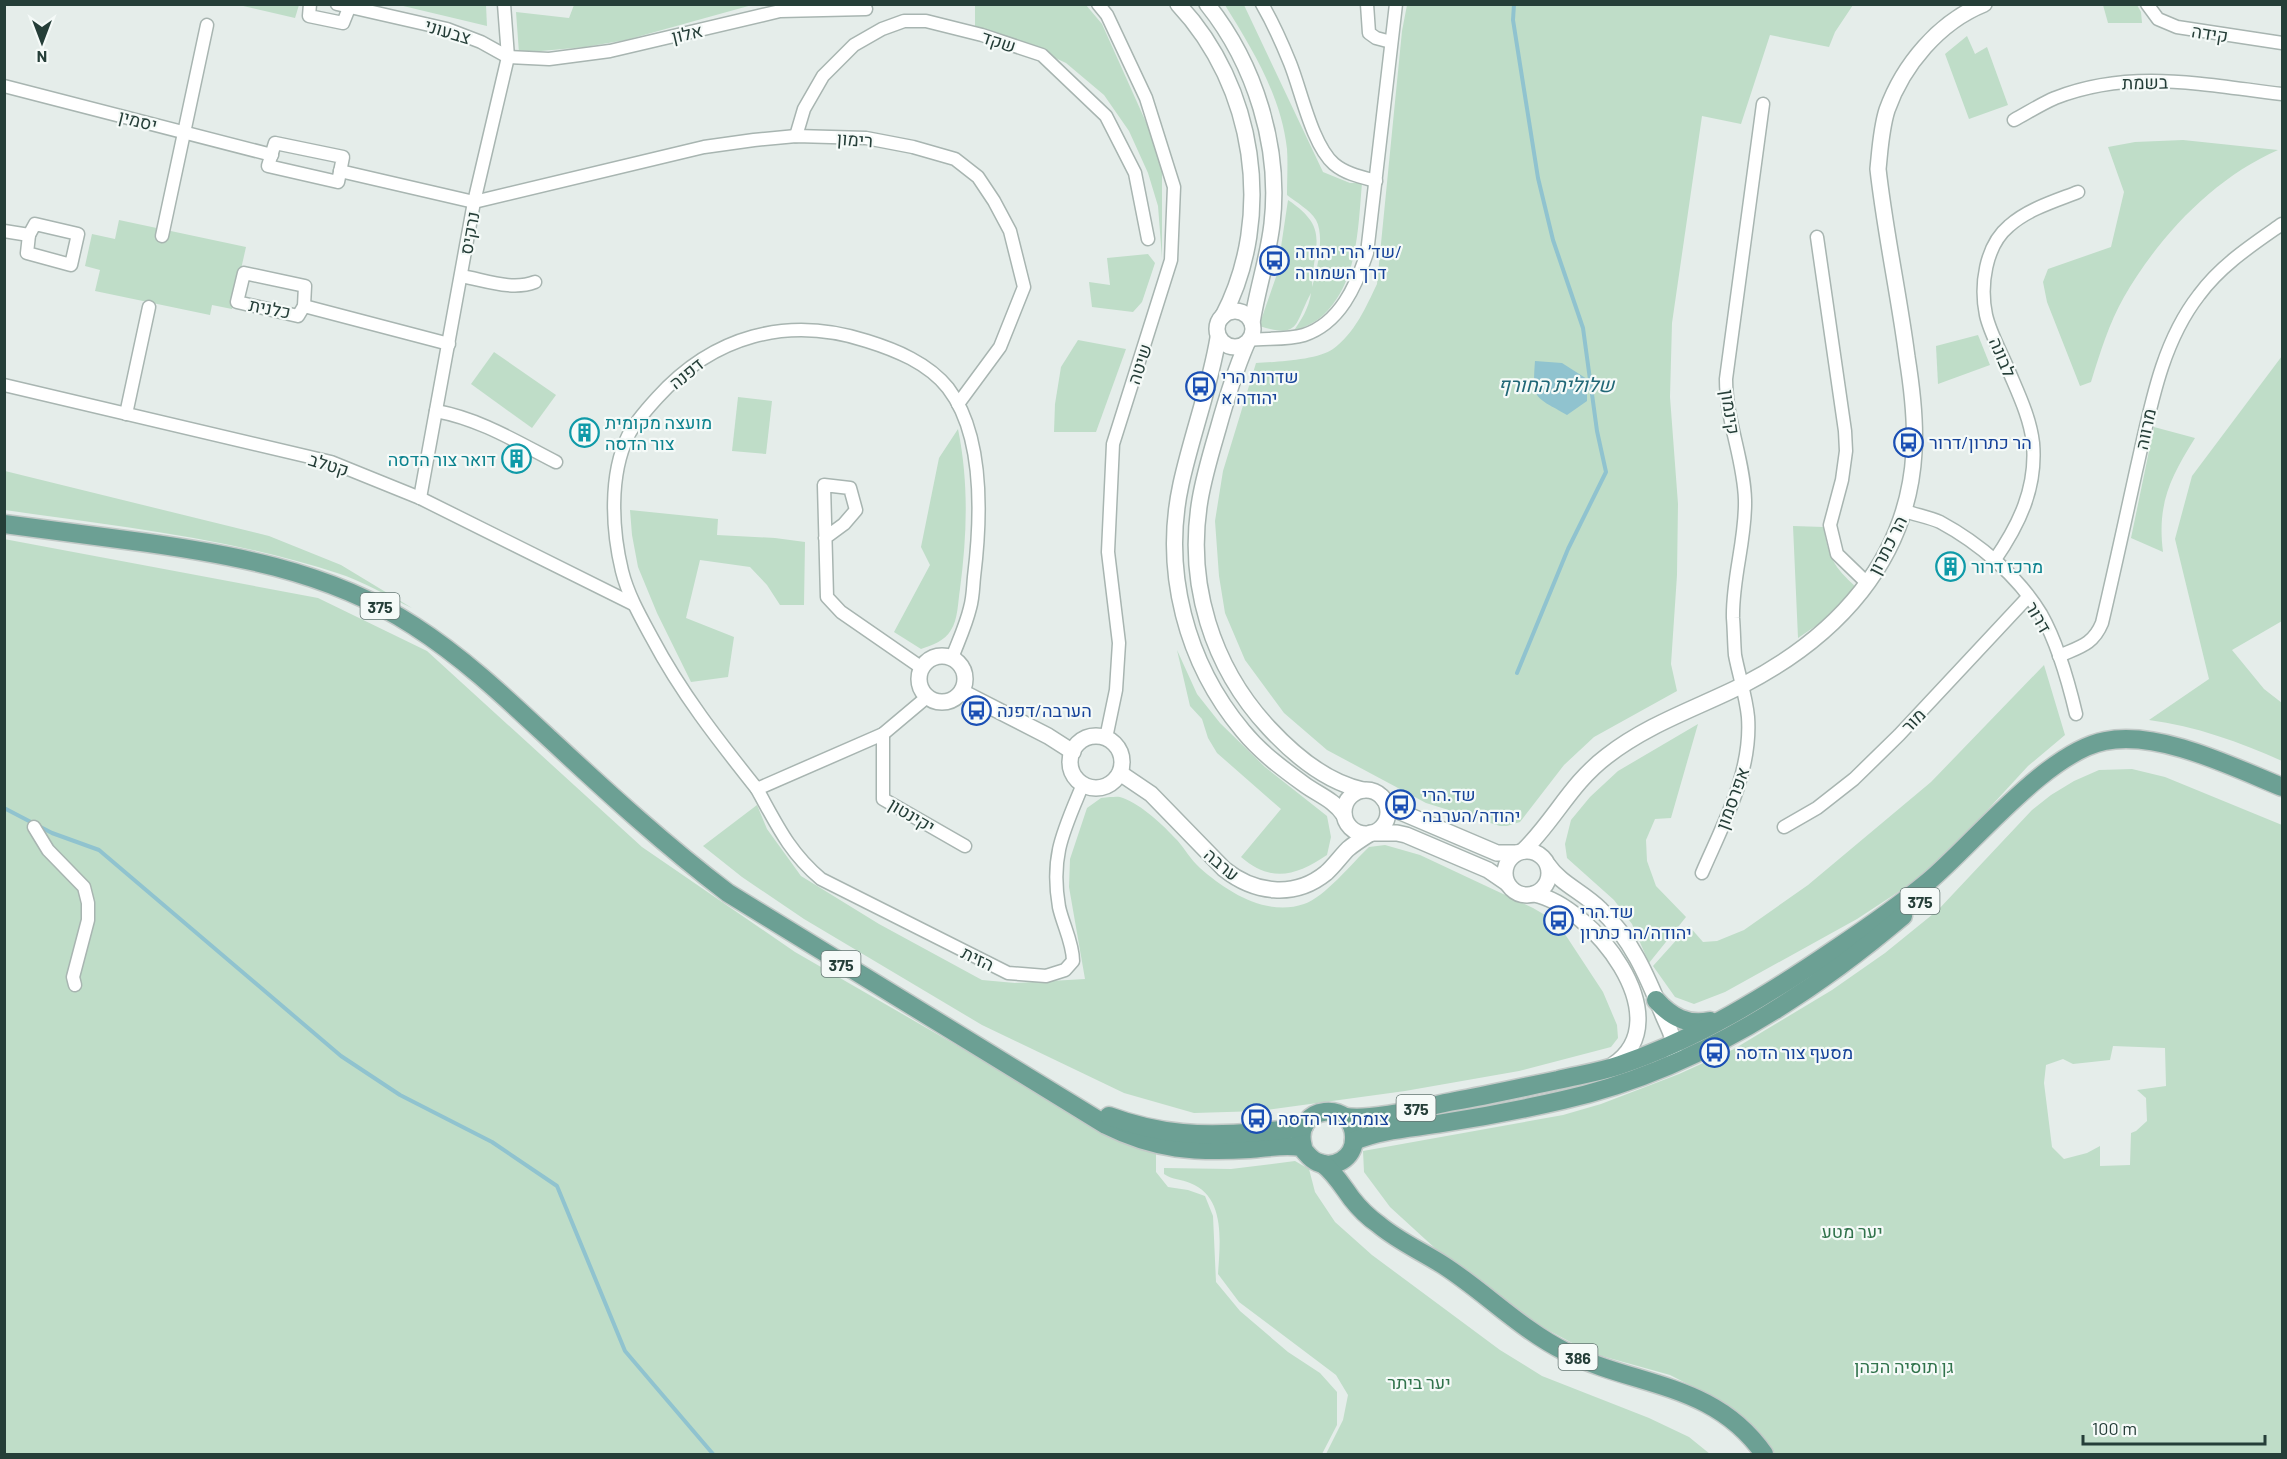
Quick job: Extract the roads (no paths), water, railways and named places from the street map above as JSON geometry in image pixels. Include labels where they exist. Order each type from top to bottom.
[{"type":"main road","name":"375","points":[[4,524],[178,547],[248,559],[316,579],[387,610],[414,626],[474,670],[567,755],[703,874],[728,893],[1106,1125],[1144,1142],[1196,1150],[1292,1146],[1303,1148]]},
{"type":"main road","name":"375","points":[[1010,1067],[1104,1114],[1152,1130],[1210,1135],[1304,1126],[1309,1119],[1320,1112],[1333,1112],[1345,1118],[1370,1117],[1606,1070],[1648,1055],[1724,1018],[1810,966],[1902,903],[1931,879],[2019,795],[2065,759],[2089,746],[2103,741],[2139,739],[2206,756],[2283,787]]},
{"type":"main road","name":"375","points":[[1354,1141],[1372,1135],[1466,1120],[1566,1100],[1634,1080],[1670,1065],[1754,1023],[1842,965],[1937,885],[2026,799],[2067,764],[2106,744],[2139,742],[2161,744]]},
{"type":"main road","points":[[1656,1000],[1672,1015],[1683,1020],[1702,1023],[1724,1018]]},
{"type":"main road","points":[[1304,1126],[1301,1134],[1303,1148],[1311,1158],[1323,1164],[1336,1163],[1346,1158],[1354,1141],[1353,1128],[1345,1118]]},
{"type":"main road","name":"386","points":[[1346,1158],[1344,1167],[1347,1176],[1365,1202],[1398,1240]]},
{"type":"main road","name":"386","points":[[1323,1164],[1365,1213],[1398,1240],[1444,1266],[1524,1326],[1566,1352],[1611,1369],[1666,1385],[1697,1398],[1744,1431],[1764,1455]]},
{"type":"street","name":"צבעוני","points":[[310,4],[309,16],[343,23],[343,6],[447,28],[481,42],[508,57]]},
{"type":"street","points":[[504,4],[508,57]]},
{"type":"street","name":"שיטה","points":[[1098,4],[1107,15],[1146,98],[1174,187],[1171,260],[1113,444],[1108,552],[1119,643],[1116,690],[1106,738]]},
{"type":"street","points":[[1178,4],[1200,30],[1225,73],[1238,107],[1248,150],[1252,186],[1249,238],[1239,279],[1217,326],[1218,338],[1212,371],[1178,500],[1175,573],[1182,612],[1198,659],[1221,703],[1259,749],[1307,786],[1337,804],[1346,819],[1358,832],[1406,835],[1488,870],[1518,893],[1534,894],[1556,901],[1586,922],[1609,948],[1630,989],[1638,1014],[1634,1042],[1624,1057],[1606,1070]]},
{"type":"street","points":[[1207,4],[1218,18],[1245,64],[1270,147],[1273,185],[1272,221],[1250,333],[1231,384],[1199,502],[1197,572],[1203,607],[1218,651],[1239,691],[1262,720],[1310,765],[1348,787],[1377,793],[1396,810],[1497,853],[1531,851],[1546,861],[1556,877],[1599,908],[1635,953],[1674,1042],[1675,1052],[1670,1065]]},
{"type":"street","points":[[1262,4],[1272,20],[1290,62],[1319,143],[1332,163],[1346,173],[1376,181]]},
{"type":"street","points":[[1368,4],[1369,33],[1376,38],[1391,42]]},
{"type":"street","points":[[1250,333],[1279,337],[1303,335],[1320,328],[1348,297],[1358,277],[1367,253],[1396,4]]},
{"type":"street","name":"הר כתרון","points":[[1520,852],[1548,821],[1582,776],[1607,755],[1671,717],[1742,685],[1808,645],[1843,615],[1867,583],[1897,532],[1905,511],[1914,451],[1912,395],[1898,287],[1881,195],[1878,169],[1881,138],[1887,111],[1912,62],[1931,39],[1956,20],[1984,4]]},
{"type":"street","name":"קידה","points":[[2147,4],[2158,20],[2177,27],[2283,43]]},
{"type":"street","name":"אלון","points":[[508,57],[549,58],[610,51],[780,11],[866,9]]},
{"type":"street","name":"שקד","points":[[796,136],[804,109],[823,76],[854,45],[882,29],[904,21],[926,21],[981,35],[1042,55],[1106,116],[1135,173],[1148,239]]},
{"type":"street","points":[[162,236],[207,26]]},
{"type":"street","name":"נרקיס","points":[[420,498],[474,202],[508,57]]},
{"type":"street","name":"בשמת","points":[[2014,120],[2055,98],[2133,80],[2166,81],[2283,94]]},
{"type":"street","name":"יסמין","points":[[4,86],[272,155]]},
{"type":"street","name":"קינמון","points":[[1742,685],[1735,654],[1733,616],[1735,581],[1744,535],[1745,500],[1742,470],[1726,401],[1726,379],[1763,104]]},
{"type":"street","name":"רימון","points":[[474,202],[704,147],[796,136],[866,138],[913,147],[955,159],[978,177],[994,201],[1010,231],[1024,287],[1000,347],[958,404]]},
{"type":"street","points":[[275,143],[343,157],[338,182],[268,166],[272,155],[275,143]]},
{"type":"street","points":[[340,171],[474,202]]},
{"type":"street","name":"לבונה","points":[[1994,561],[2014,532],[2026,503],[2032,474],[2032,442],[2026,412],[1986,315],[1984,288],[1987,263],[1996,241],[2009,226],[2036,208],[2078,192]]},
{"type":"street","points":[[35,224],[78,234],[71,265],[27,253],[29,236],[35,224]]},
{"type":"street","name":"מרווה","points":[[2059,656],[2085,645],[2097,636],[2102,623],[2155,386],[2182,322],[2198,295],[2217,273],[2242,251],[2283,224]]},
{"type":"street","points":[[4,231],[29,236]]},
{"type":"street","points":[[1817,237],[1846,451],[1842,480],[1830,525],[1837,554],[1867,583]]},
{"type":"street","name":"כלנית","points":[[244,273],[305,286],[304,306],[298,316],[237,302],[244,273]]},
{"type":"street","points":[[461,276],[513,286],[525,286],[535,282]]},
{"type":"street","name":"כלנית","points":[[304,306],[449,344]]},
{"type":"street","points":[[126,414],[149,307]]},
{"type":"street","points":[[1218,338],[1231,347],[1237,347],[1250,333],[1249,318],[1239,312],[1227,312],[1222,316]]},
{"type":"street","name":"דפנה","points":[[757,789],[703,721],[664,662],[633,604],[622,572],[616,544],[613,499],[617,473],[628,436],[646,410],[671,382],[702,358],[737,340],[779,330],[815,329],[854,336],[902,354],[921,364],[947,387],[966,419],[975,458],[979,506],[977,558],[970,609],[952,658]]},
{"type":"street","name":"קטלב","points":[[4,385],[331,462],[420,498],[633,604]]},
{"type":"street","points":[[436,411],[477,421],[556,462]]},
{"type":"street","name":"דרור","points":[[1905,511],[1938,521],[1968,540],[1994,561],[2028,597],[2041,615],[2059,656],[2069,683],[2076,714]]},
{"type":"street","points":[[825,538],[827,597],[841,612],[922,668]]},
{"type":"street","name":"מור","points":[[1784,827],[1817,808],[1854,779],[1899,735],[2028,597]]},
{"type":"street","points":[[938,656],[952,658],[957,661],[965,673],[966,679],[962,692],[956,698],[941,702],[927,697],[919,683],[922,668],[931,658],[938,656]]},
{"type":"street","name":"אפרסמון","points":[[1702,873],[1744,769],[1748,743],[1748,717],[1742,685]]},
{"type":"street","points":[[962,692],[1048,736],[1073,752]]},
{"type":"street","points":[[757,789],[884,734],[927,697]]},
{"type":"street","name":"יקינטון","points":[[884,734],[883,799],[965,846]]},
{"type":"street","points":[[1090,737],[1106,738],[1119,749],[1122,765],[1120,773],[1108,786],[1099,788],[1083,784],[1073,773],[1071,766],[1073,752],[1083,740],[1090,737]]},
{"type":"street","name":"ערבה","points":[[1120,773],[1151,794],[1236,879],[1269,890],[1301,887],[1326,872],[1348,850],[1372,833]]},
{"type":"street","name":"הזית","points":[[757,789],[788,844],[801,862],[821,879],[1008,973],[1046,976],[1065,970],[1073,961],[1073,952],[1060,910],[1055,882],[1056,860],[1063,834],[1083,784]]},
{"type":"street","points":[[1340,858],[1346,840],[1347,800],[1363,790]]},
{"type":"street","points":[[1372,833],[1387,819],[1388,811],[1382,797]]},
{"type":"street","name":"הר כתרון","points":[[1546,861],[1544,834],[1548,821]]},
{"type":"street","points":[[34,827],[48,850],[84,888],[88,903],[88,920],[73,977],[75,985]]},
{"type":"street","points":[[1507,884],[1505,868],[1508,861],[1520,852]]},
{"type":"street","points":[[1534,894],[1545,886],[1548,880],[1546,861]]},
{"type":"water","name":"שלולית החורף","points":[[1535,361],[1562,363],[1587,379],[1587,401],[1567,415],[1542,400],[1535,391]]},
{"type":"waterway","points":[[1514,4],[1513,20],[1538,178],[1553,240],[1583,328],[1597,431],[1606,472],[1568,549],[1517,673]]},
{"type":"waterway","points":[[4,808],[52,833],[99,850],[341,1056],[400,1095],[492,1142],[557,1186],[625,1351],[713,1454]]},
{"type":"place","name":"שד׳ הרי יהודה/ דרך השמורה","points":[[1274,261]]},
{"type":"place","name":"שדרות הרי יהודה א","points":[[1200,386]]},
{"type":"place","name":"מועצה מקומית צור הדסה","points":[[584,432]]},
{"type":"place","name":"הר כתרון/דרור","points":[[1908,442]]},
{"type":"place","name":"דואר צור הדסה","points":[[517,459]]},
{"type":"place","name":"מרכז דרור","points":[[1950,566]]},
{"type":"place","name":"הערבה/דפנה","points":[[976,710]]},
{"type":"place","name":"שד.הרי יהודה/הערבה","points":[[1401,804]]},
{"type":"place","name":"שד.הרי יהודה/הר כתרון","points":[[1559,921]]},
{"type":"place","name":"מסעף צור הדסה","points":[[1715,1052]]},
{"type":"place","name":"צומת צור הדסה","points":[[1257,1118]]},
{"type":"park label","name":"יער מטע","points":[[1852,1231]]},
{"type":"park label","name":"גן תוסיה הכהן","points":[[1904,1366]]},
{"type":"park label","name":"יער ביתר","points":[[1419,1382]]}]
